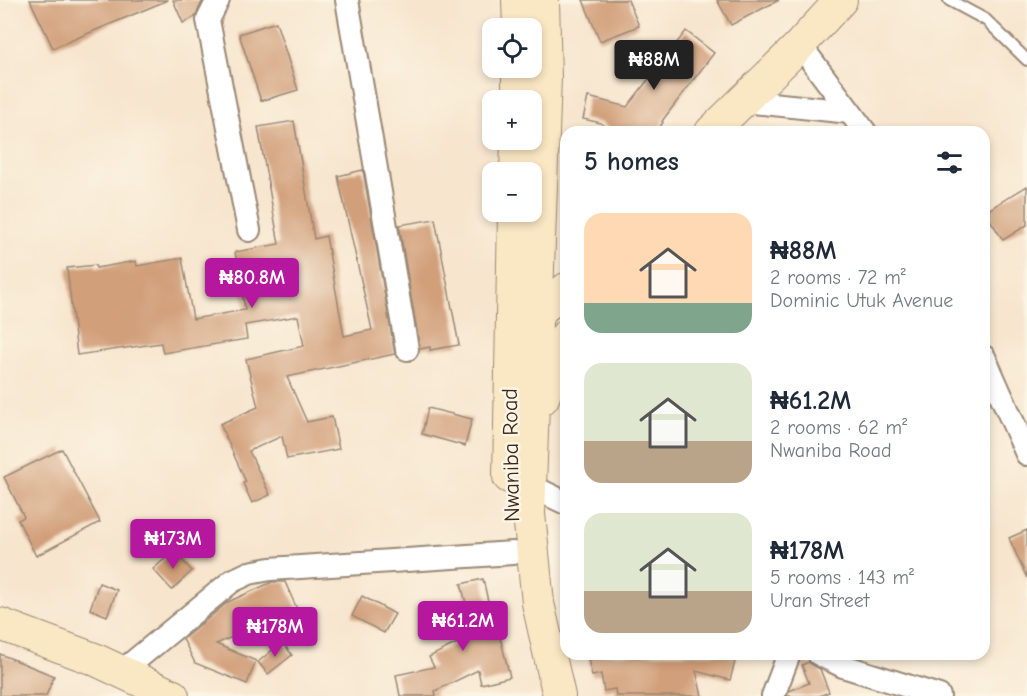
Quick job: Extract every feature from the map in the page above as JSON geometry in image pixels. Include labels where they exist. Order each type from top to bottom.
[{"type":"main road","points":[[518,0],[519,18]]},
{"type":"main road","points":[[541,162],[545,78],[543,0]]},
{"type":"main road","points":[[717,126],[800,45],[841,0]]},
{"type":"main road","name":"Nwaniba Road","points":[[514,222],[510,333],[519,480],[513,553],[538,696]]},
{"type":"main road","points":[[531,433],[540,222]]},
{"type":"main road","points":[[510,333],[560,294]]},
{"type":"main road","points":[[559,696],[538,603],[530,533],[519,480],[531,433],[560,353]]},
{"type":"main road","points":[[0,624],[121,672],[173,696]]},
{"type":"street","points":[[218,0],[208,20],[249,230]]},
{"type":"street","points":[[346,0],[407,350]]},
{"type":"street","points":[[800,45],[860,126]]},
{"type":"street","points":[[743,100],[850,112]]},
{"type":"street","points":[[990,371],[1027,454]]},
{"type":"street","points":[[519,480],[560,500]]},
{"type":"street","points":[[121,672],[232,581],[249,573],[270,569],[513,553]]},
{"type":"street","points":[[772,696],[787,660]]},
{"type":"street","points":[[831,660],[843,666],[939,696]]},
{"type":"lane","points":[[949,0],[986,20],[1027,60]]},
{"type":"building","points":[[30,0],[168,0],[53,48]]},
{"type":"building","points":[[173,0],[203,0],[195,17],[183,23]]},
{"type":"building","points":[[583,0],[628,0],[639,26],[600,41]]},
{"type":"building","points":[[717,0],[779,0],[731,25]]},
{"type":"building","points":[[276,22],[298,90],[261,101],[239,34]]},
{"type":"building","points":[[686,31],[714,53],[662,121],[661,126],[605,126],[583,119],[588,97],[627,107]]},
{"type":"building","points":[[294,121],[314,239],[326,236],[344,336],[372,330],[338,176],[363,170],[395,354],[287,377],[307,422],[332,417],[339,449],[287,459],[282,436],[249,451],[270,495],[252,503],[243,483],[246,482],[220,424],[258,407],[246,359],[304,346],[298,316],[245,325],[247,339],[163,353],[161,343],[77,355],[67,268],[96,265],[96,268],[136,261],[137,266],[182,258],[193,319],[245,310],[235,252],[279,244],[258,127]]},
{"type":"building","points":[[1027,186],[1027,225],[1003,240],[990,220],[990,209]]},
{"type":"building","points":[[435,219],[459,345],[430,350],[430,347],[420,349],[399,225]]},
{"type":"building","points":[[428,408],[472,419],[465,446],[422,434]]},
{"type":"building","points":[[62,449],[100,522],[36,556],[18,520],[24,517],[4,477]]},
{"type":"building","points":[[1027,530],[1027,578],[1009,538]]},
{"type":"building","points":[[174,551],[192,571],[172,590],[153,569]]},
{"type":"building","points":[[483,579],[510,677],[481,684],[478,670],[435,691],[436,696],[400,696],[396,675],[434,667],[429,657],[469,637],[466,623],[471,622],[461,584]]},
{"type":"building","points":[[272,582],[285,582],[297,609],[216,644],[256,661],[247,684],[195,663],[183,639],[228,602]]},
{"type":"building","points":[[99,583],[117,590],[107,616],[90,609]]},
{"type":"building","points":[[362,596],[395,614],[384,633],[352,616]]},
{"type":"building","points":[[282,642],[292,655],[268,674],[258,662]]},
{"type":"building","points":[[0,654],[54,676],[46,696],[0,696]]},
{"type":"building","points":[[588,660],[735,660],[730,680],[696,671],[702,696],[616,696],[615,689],[604,691],[601,674],[592,676]]},
{"type":"building","points":[[808,662],[820,669],[829,692],[819,696],[787,696],[789,691],[809,683],[802,665]]}]
